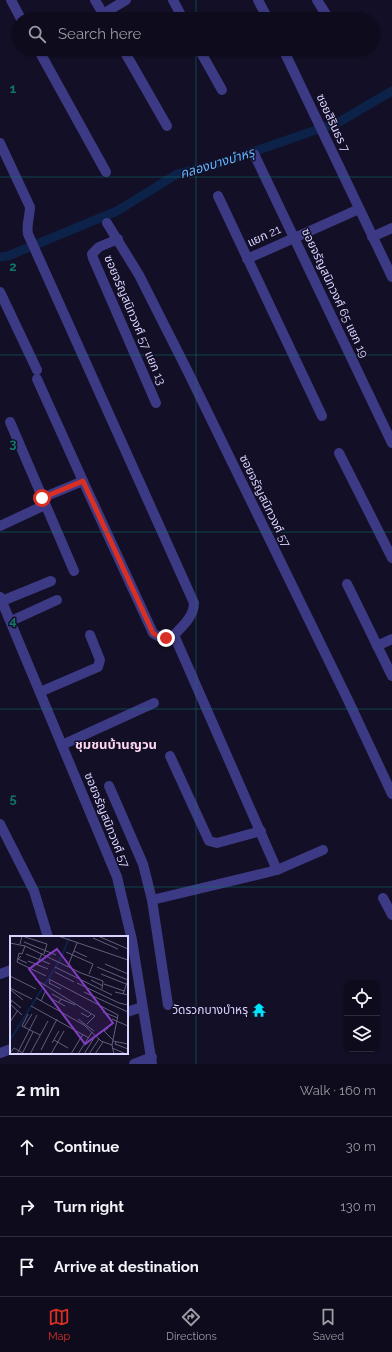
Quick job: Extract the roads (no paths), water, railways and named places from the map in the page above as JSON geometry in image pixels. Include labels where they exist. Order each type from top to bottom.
[{"type":"street","points":[[11,0],[17,12]]},
{"type":"street","points":[[95,0],[102,12]]},
{"type":"street","points":[[110,12],[126,0]]},
{"type":"street","points":[[173,0],[179,12]]},
{"type":"street","points":[[258,0],[264,12]]},
{"type":"street","points":[[317,0],[325,12]]},
{"type":"street","points":[[42,56],[106,172]]},
{"type":"street","points":[[127,56],[167,126]]},
{"type":"street","points":[[204,56],[222,90]]},
{"type":"street","name":"ซอยสิรินธร 7","points":[[286,56],[318,119],[392,277]]},
{"type":"street","points":[[0,143],[30,207],[27,226],[32,241],[194,603],[194,610],[178,632],[166,638],[159,637],[153,633],[83,481],[37,374],[3,305],[0,292]]},
{"type":"street","name":"ซอยจรัญสนิทวงศ์ 65 แยก 19","points":[[254,154],[392,443]]},
{"type":"street","points":[[218,196],[322,416]]},
{"type":"street","name":"แยก 21","points":[[247,259],[359,209]]},
{"type":"street","name":"ซอยจรัญสนิทวงศ์ 57","points":[[107,223],[139,275],[187,370],[348,700],[392,794]]},
{"type":"street","points":[[372,237],[392,228]]},
{"type":"street","name":"ซอยจรัญสนิทวงศ์ 57 แยก 13","points":[[118,239],[95,250],[93,258],[156,403]]},
{"type":"street","points":[[10,422],[74,571]]},
{"type":"street","points":[[339,453],[392,558]]},
{"type":"street","points":[[0,526],[83,481]]},
{"type":"street","points":[[1,599],[52,581]]},
{"type":"street","points":[[347,584],[392,676]]},
{"type":"street","name":"ซอยจรัญสนิทวงศ์ 57","points":[[1,599],[117,877],[132,940],[152,1061]]},
{"type":"street","points":[[11,621],[58,600]]},
{"type":"street","points":[[178,632],[277,870]]},
{"type":"street","points":[[40,692],[98,668],[100,660],[90,635]]},
{"type":"street","points":[[377,646],[392,639]]},
{"type":"street","points":[[62,745],[154,703]]},
{"type":"street","points":[[170,756],[209,841],[217,843],[261,831]]},
{"type":"street","points":[[109,786],[143,864],[152,900],[168,1005]]},
{"type":"street","points":[[0,824],[34,891],[48,936]]},
{"type":"street","points":[[152,900],[277,870],[324,850]]},
{"type":"street","points":[[383,898],[392,915]]},
{"type":"street","points":[[0,974],[10,970]]},
{"type":"street","points":[[128,1012],[142,1007]]},
{"type":"street","points":[[0,1053],[10,1049]]},
{"type":"street","points":[[134,1064],[152,1061]]},
{"type":"waterway","name":"คลองบางบำหรุ","points":[[0,257],[8,256],[117,211],[177,174],[221,163],[339,122],[392,91]]},
{"type":"place","name":"วัดรวกบางบำหรุ","points":[[259,1010]]},
{"type":"district","name":"ชุมชนบ้านญวน","points":[[116,744]]}]
